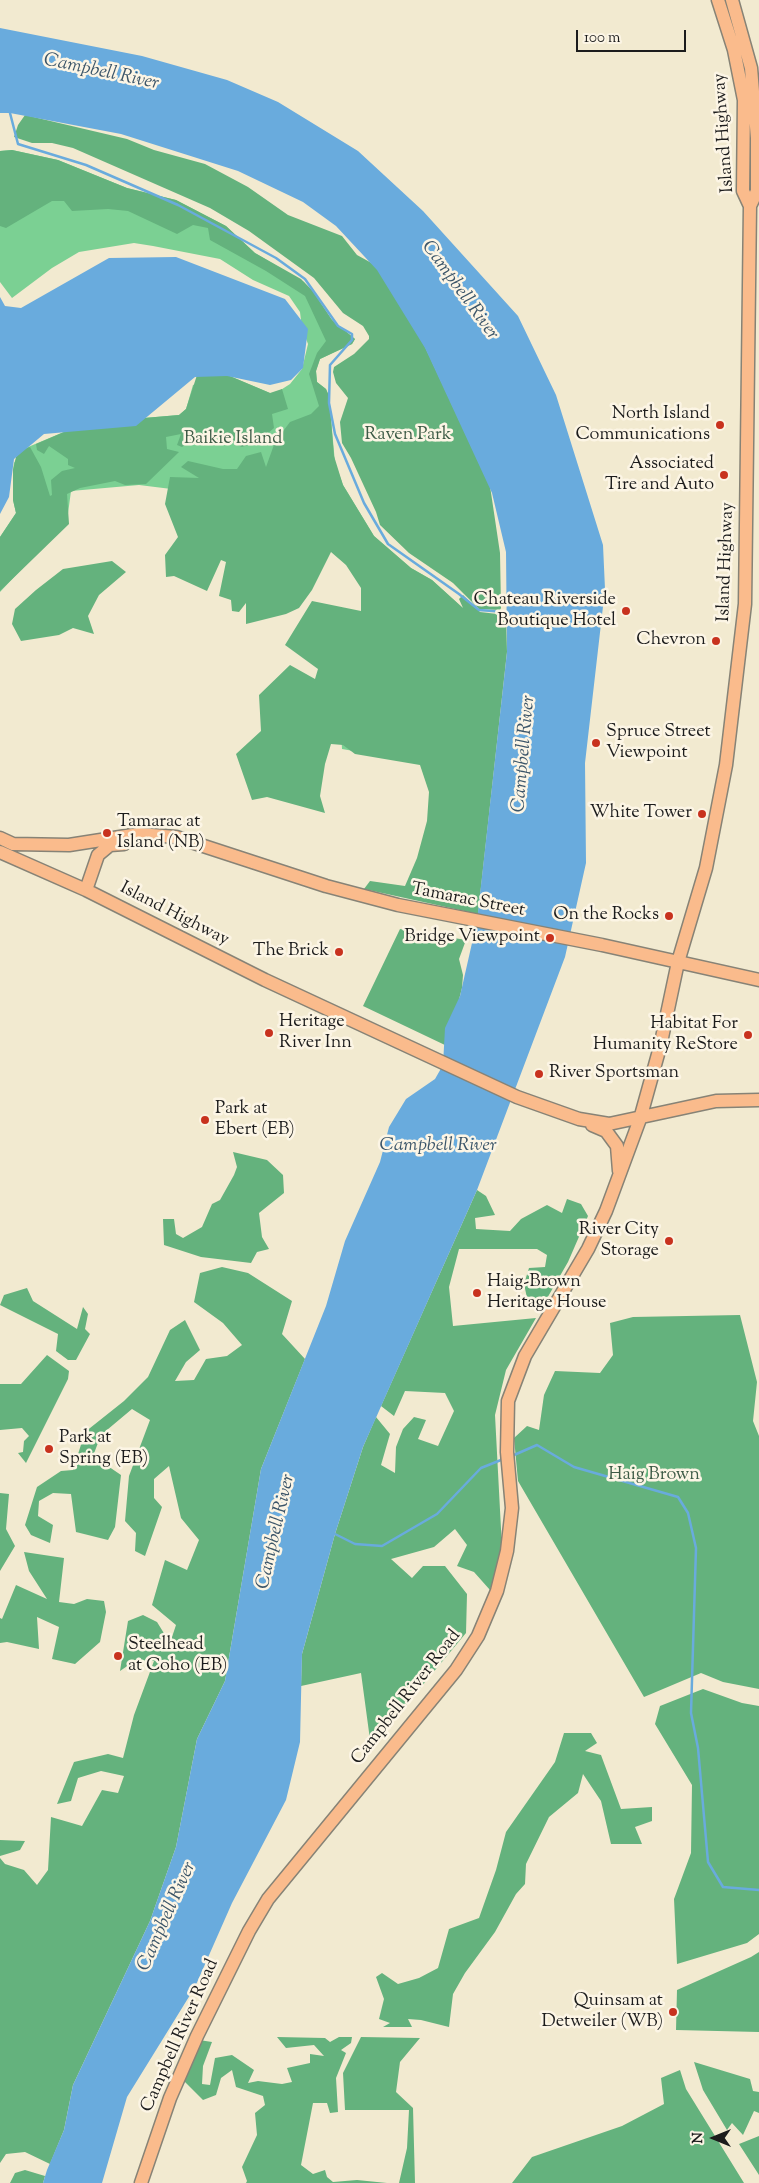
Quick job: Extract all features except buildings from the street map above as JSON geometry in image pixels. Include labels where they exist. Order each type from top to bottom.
[{"type":"main road","name":"Island Highway","points":[[718,0],[734,50],[744,100],[743,192],[750,206]]},
{"type":"main road","name":"Island Highway","points":[[640,1119],[660,1047],[678,962],[706,868],[726,765],[745,604],[750,206],[757,191],[755,100],[747,51],[732,0]]},
{"type":"main road","points":[[0,838],[13,844],[69,845],[139,834],[176,837]]},
{"type":"main road","name":"Tamarac Street","points":[[176,837],[326,886],[398,905],[759,980]]},
{"type":"main road","points":[[86,890],[98,855],[110,845],[176,837]]},
{"type":"main road","name":"Island Highway","points":[[0,852],[86,890],[265,980],[522,1098],[579,1119]]},
{"type":"main road","points":[[579,1119],[609,1124],[640,1119],[716,1101],[759,1100]]},
{"type":"main road","points":[[579,1119],[606,1131],[616,1146],[619,1175]]},
{"type":"main road","name":"Campbell River Road","points":[[141,2183],[170,2098],[197,2036],[249,1931],[268,1899],[456,1670],[478,1636],[497,1591],[507,1551],[512,1508],[507,1452],[508,1402],[525,1356],[588,1249],[606,1211],[640,1119]]},
{"type":"green space","name":"Raven Park","points":[[25,115],[127,139],[154,150],[205,164],[248,187],[288,215],[342,236],[357,255],[377,266],[413,321],[490,486],[500,553],[500,610],[479,609],[453,583],[409,553],[380,525],[351,458],[342,443],[340,422],[348,398],[336,383],[333,372],[334,367],[354,354],[369,339],[363,326],[343,313],[314,278],[249,231],[210,208],[73,148],[52,143],[32,143],[14,137],[18,125]]},
{"type":"green space","name":"Baikie Island","points":[[12,150],[58,160],[127,188],[176,200],[226,226],[255,253],[304,282],[332,320],[355,339],[352,344],[320,359],[316,371],[317,382],[326,389],[329,396],[335,463],[343,485],[374,536],[411,568],[432,580],[466,611],[477,866],[483,884],[441,766],[342,749],[339,688],[399,611],[325,508],[139,485],[71,491],[67,521],[0,592],[0,537],[16,513],[13,500],[13,470],[14,463],[21,450],[85,423],[179,415],[186,409],[193,385],[225,374],[270,393],[276,393],[290,384],[302,369],[308,344],[302,328],[300,312],[289,296],[253,280],[220,259],[134,243],[79,252],[52,268],[12,298],[0,282],[0,151]]},
{"type":"green space","points":[[12,150],[58,160],[127,188],[176,200],[226,226],[255,253],[301,279],[313,291],[332,320],[355,339],[352,344],[320,359],[316,371],[317,382],[326,389],[329,396],[334,456],[343,485],[374,536],[411,568],[432,580],[463,608],[459,599],[463,595],[480,612],[506,615],[507,652],[478,914],[364,889],[370,881],[405,886],[417,858],[427,821],[429,792],[420,765],[355,754],[343,745],[331,744],[325,764],[320,796],[325,813],[267,797],[252,800],[236,754],[261,731],[259,695],[290,665],[315,679],[318,669],[285,645],[312,601],[361,611],[361,588],[346,565],[331,552],[312,590],[299,608],[286,614],[246,624],[246,603],[239,612],[232,611],[231,600],[219,596],[226,562],[221,560],[207,591],[174,576],[166,577],[165,555],[178,537],[165,504],[170,477],[199,478],[181,467],[188,461],[223,469],[237,469],[246,456],[261,452],[266,467],[275,442],[290,422],[311,414],[319,406],[309,374],[317,353],[326,341],[305,296],[266,271],[210,240],[208,228],[193,225],[177,234],[128,211],[108,209],[72,211],[64,201],[52,201],[6,228],[0,226],[0,151]]},
{"type":"green space","points":[[225,374],[270,393],[282,389],[288,409],[272,414],[274,428],[259,441],[242,447],[213,435],[188,443],[182,447],[177,445],[181,434],[166,437],[167,449],[179,452],[146,484],[125,485],[115,481],[80,488],[67,494],[69,524],[0,591],[0,537],[16,513],[13,500],[13,470],[16,457],[21,450],[30,447],[41,467],[50,496],[52,495],[51,480],[62,471],[75,468],[68,465],[68,459],[49,446],[44,454],[37,450],[36,444],[85,423],[179,415],[186,409],[197,375]]},
{"type":"green space","points":[[112,561],[126,572],[99,595],[88,616],[94,634],[73,628],[59,635],[21,641],[12,624],[15,609],[36,590],[63,569]]},
{"type":"green space","points":[[400,929],[466,940],[459,959],[463,975],[462,988],[447,1046],[363,1006]]},
{"type":"green space","points":[[233,1152],[267,1160],[283,1175],[284,1193],[259,1213],[262,1237],[269,1249],[257,1252],[251,1263],[201,1257],[164,1245],[163,1219],[174,1219],[176,1234],[183,1238],[202,1227],[212,1204],[220,1200],[234,1175],[237,1167]]},
{"type":"green space","points":[[477,1190],[486,1196],[495,1215],[475,1218],[476,1229],[510,1231],[521,1219],[547,1205],[562,1213],[567,1199],[581,1204],[588,1216],[568,1262],[542,1307],[529,1307],[524,1284],[529,1268],[545,1267],[547,1255],[537,1249],[459,1249],[449,1287],[453,1326],[536,1318],[506,1370],[495,1415],[502,1548],[490,1590],[474,1572],[457,1566],[467,1545],[455,1529],[434,1547],[391,1559],[412,1578],[423,1566],[445,1566],[467,1594],[466,1633],[371,1747],[361,1673],[301,1686],[302,1654],[335,1534],[363,1447],[376,1417],[390,1434],[381,1465],[395,1473],[396,1447],[403,1429],[414,1417],[426,1420],[418,1439],[438,1446],[454,1411],[445,1393],[405,1391],[394,1416],[381,1406]]},
{"type":"green space","points":[[222,1267],[248,1273],[292,1301],[282,1334],[305,1359],[261,1469],[225,1681],[197,1739],[176,1847],[150,1921],[73,2085],[64,2130],[50,2164],[25,2152],[6,2154],[0,2163],[0,1858],[5,1864],[24,1870],[37,1885],[48,1870],[51,1817],[82,1826],[102,1790],[118,1793],[124,1776],[101,1771],[78,1778],[71,1801],[57,1804],[74,1762],[108,1754],[123,1758],[134,1715],[154,1661],[136,1660],[120,1671],[128,1621],[143,1615],[157,1622],[170,1643],[176,1625],[152,1605],[165,1560],[187,1570],[199,1540],[181,1518],[169,1466],[154,1479],[154,1498],[162,1507],[145,1556],[135,1551],[136,1533],[125,1521],[129,1476],[150,1420],[132,1409],[101,1435],[93,1456],[121,1475],[115,1527],[108,1540],[76,1532],[71,1494],[53,1493],[39,1501],[38,1516],[53,1525],[50,1543],[31,1535],[25,1525],[37,1487],[61,1471],[73,1470],[85,1432],[124,1401],[148,1377],[170,1330],[185,1320],[200,1350],[186,1362],[175,1381],[194,1380],[206,1359],[227,1356],[242,1345],[223,1323],[194,1302],[200,1273]]},
{"type":"green space","points":[[27,1288],[33,1301],[77,1329],[83,1307],[88,1314],[85,1329],[90,1334],[76,1360],[68,1360],[56,1351],[58,1334],[0,1305],[4,1295]]},
{"type":"green space","name":"Haig Brown","points":[[740,1315],[757,1382],[753,1421],[759,1436],[759,1689],[723,1682],[701,1673],[644,1697],[518,1481],[514,1438],[527,1426],[539,1430],[544,1395],[555,1371],[600,1373],[613,1355],[610,1323],[633,1317]]},
{"type":"green space","points":[[47,1355],[69,1371],[68,1379],[26,1463],[18,1453],[23,1452],[24,1441],[29,1436],[22,1428],[0,1430],[0,1384],[21,1384]]},
{"type":"green space","points":[[0,1493],[9,1494],[6,1529],[15,1546],[0,1571]]},
{"type":"green space","points":[[24,1552],[64,1558],[59,1602],[74,1604],[87,1599],[104,1601],[106,1612],[100,1642],[75,1664],[52,1659],[59,1627],[37,1617],[39,1649],[7,1642],[0,1643],[0,1618],[2,1619],[16,1585],[47,1599],[29,1571]]},
{"type":"green space","points":[[703,1689],[742,1703],[759,1706],[759,1934],[747,1943],[677,1964],[674,1899],[691,1853],[692,1785],[655,1724],[660,1706]]},
{"type":"green space","points":[[564,1733],[591,1733],[597,1743],[585,1751],[601,1755],[621,1809],[652,1807],[652,1821],[635,1827],[642,1844],[611,1844],[601,1801],[583,1774],[578,1793],[549,1817],[526,1864],[525,1884],[516,1894],[495,1932],[465,1973],[453,1994],[449,2027],[421,2020],[408,2019],[412,2027],[383,2027],[390,2023],[379,2019],[384,1999],[376,1977],[382,1973],[398,1984],[419,1978],[438,1968],[449,1929],[479,1918],[496,1870],[506,1832],[555,1762]]},
{"type":"green space","points":[[0,1840],[25,1841],[20,1850],[0,1856]]},
{"type":"green space","points":[[759,1952],[759,2032],[676,2030],[677,1990]]},
{"type":"green space","points":[[277,2037],[325,2038],[330,2042],[339,2037],[352,2037],[351,2043],[341,2050],[346,2053],[336,2078],[338,2112],[330,2113],[327,2103],[313,2103],[301,2165],[313,2174],[325,2170],[327,2177],[333,2182],[357,2180],[387,2183],[246,2183],[242,2167],[257,2135],[255,2113],[265,2105],[263,2096],[236,2087],[232,2070],[221,2078],[216,2095],[203,2100],[184,2081],[199,2040],[212,2042],[203,2066],[202,2084],[210,2085],[215,2058],[232,2055],[254,2070],[248,2083],[258,2081],[282,2084],[292,2082],[287,2068],[310,2063],[310,2054],[324,2056],[314,2045],[286,2048]]},
{"type":"green space","points":[[361,2037],[420,2038],[400,2062],[396,2092],[413,2108],[415,2183],[399,2183],[407,2148],[409,2110],[345,2110],[343,2073]]},
{"type":"green space","points":[[694,2062],[750,2079],[753,2091],[759,2092],[759,2113],[754,2111],[743,2135],[732,2123],[727,2130],[703,2090]]},
{"type":"green space","points":[[680,2070],[686,2089],[744,2183],[512,2183],[532,2157],[622,2126],[664,2104],[661,2078]]},
{"type":"green space","points":[[759,2136],[759,2175],[739,2144]]},
{"type":"green space","points":[[25,2170],[45,2176],[43,2183],[10,2183],[15,2173]]},
{"type":"water","name":"Campbell River","points":[[0,28],[142,56],[227,80],[278,102],[358,151],[423,211],[518,316],[556,395],[603,545],[605,589],[585,763],[586,863],[565,957],[477,1190],[363,1447],[335,1534],[302,1654],[300,1742],[286,1800],[232,1903],[195,1987],[127,2097],[102,2183],[43,2183],[64,2130],[73,2085],[150,1921],[176,1847],[197,1739],[225,1681],[261,1469],[326,1306],[345,1241],[380,1162],[389,1127],[406,1099],[435,1079],[443,1065],[445,1028],[460,996],[477,921],[507,652],[506,552],[492,493],[425,348],[377,270],[336,226],[303,202],[238,171],[121,134],[10,113],[0,113]]},
{"type":"water","points":[[176,257],[285,299],[308,329],[303,368],[291,380],[270,385],[227,376],[195,377],[136,426],[44,434],[14,459],[9,497],[0,514],[0,297],[5,306],[21,308],[109,258]]},
{"type":"waterway","points":[[10,113],[18,144],[86,165],[178,205],[276,258],[305,279],[338,326],[352,334],[352,340],[330,365],[329,403],[335,434],[364,503],[388,544],[479,610],[506,612]]},
{"type":"waterway","points":[[514,1455],[537,1445],[574,1467],[678,1497],[688,1513],[696,1548],[691,1713],[698,1748],[708,1862],[723,1887],[759,1890]]},
{"type":"waterway","points":[[335,1534],[355,1544],[382,1546],[437,1514],[481,1468],[501,1460]]},
{"type":"place","name":"North Island Communications","points":[[720,425]]},
{"type":"place","name":"Associated Tire and Auto","points":[[724,475]]},
{"type":"place","name":"Chateau Riverside Boutique Hotel","points":[[626,611]]},
{"type":"place","name":"Chevron","points":[[716,641]]},
{"type":"place","name":"Spruce Street Viewpoint","points":[[596,743]]},
{"type":"place","name":"White Tower","points":[[702,814]]},
{"type":"place","name":"Tamarac at Island (NB)","points":[[107,833]]},
{"type":"place","name":"On the Rocks","points":[[669,916]]},
{"type":"place","name":"Bridge Viewpoint","points":[[550,938]]},
{"type":"place","name":"The Brick","points":[[339,952]]},
{"type":"place","name":"Heritage River Inn","points":[[269,1033]]},
{"type":"place","name":"Habitat For Humanity ReStore","points":[[748,1035]]},
{"type":"place","name":"River Sportsman","points":[[539,1074]]},
{"type":"place","name":"Park at Ebert (EB)","points":[[205,1120]]},
{"type":"place","name":"River City Storage","points":[[669,1241]]},
{"type":"place","name":"Haig-Brown Heritage House","points":[[477,1293]]},
{"type":"place","name":"Park at Spring (EB)","points":[[49,1449]]},
{"type":"place","name":"Steelhead at Coho (EB)","points":[[118,1656]]},
{"type":"place","name":"Quinsam at Detweiler (WB)","points":[[673,2012]]}]
